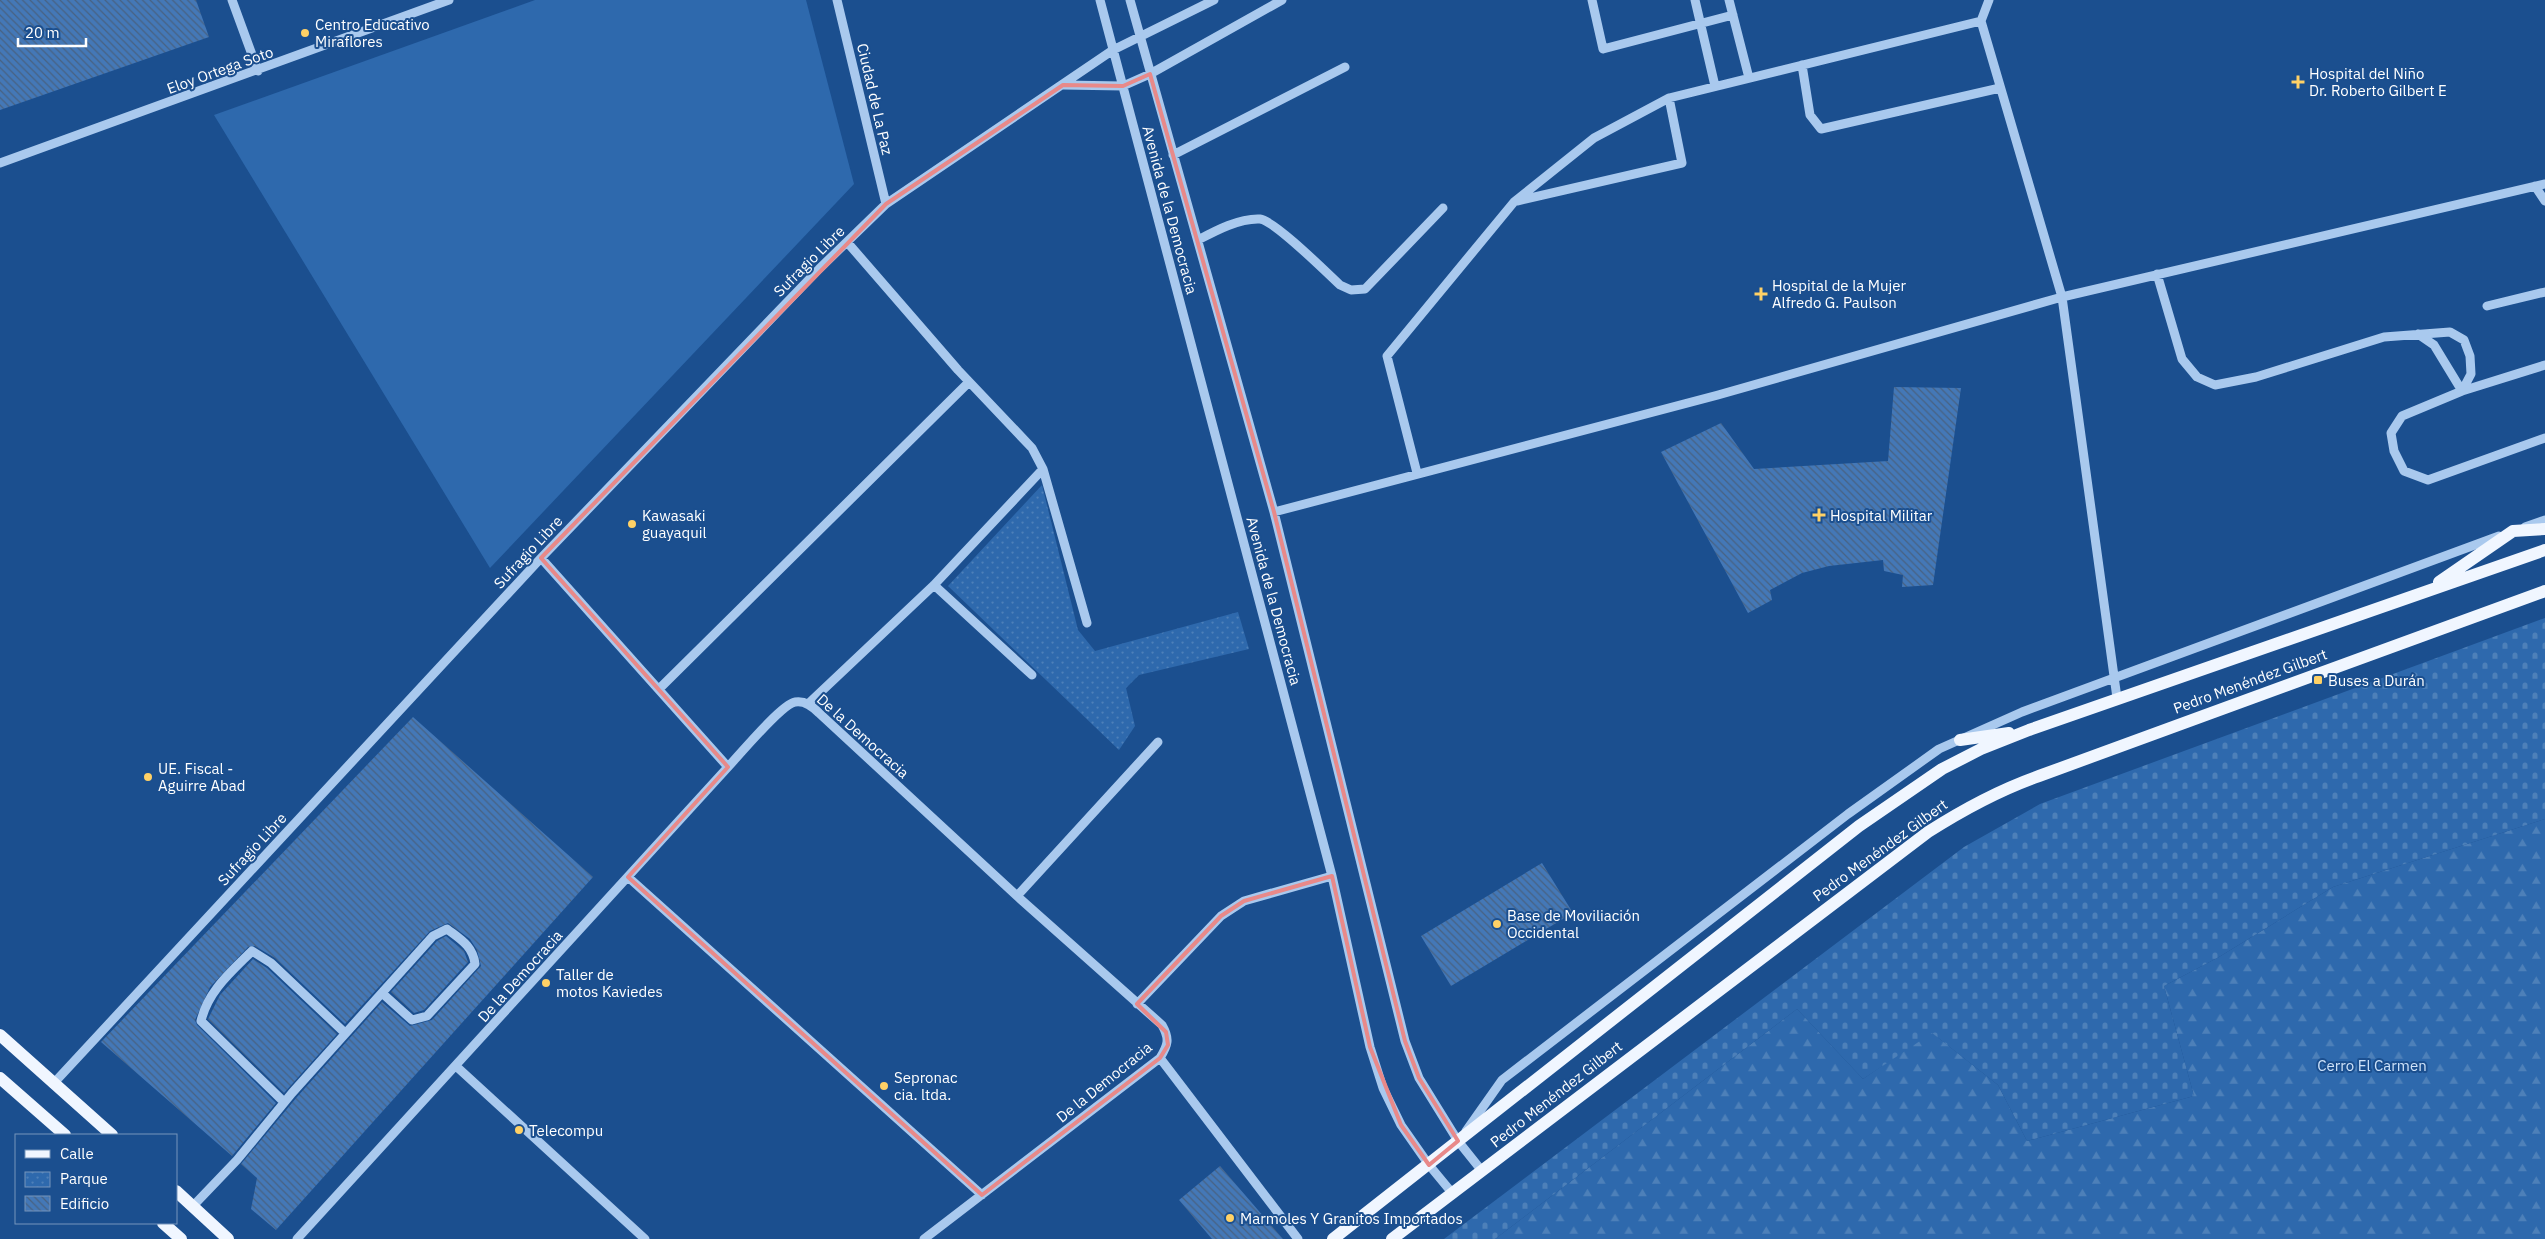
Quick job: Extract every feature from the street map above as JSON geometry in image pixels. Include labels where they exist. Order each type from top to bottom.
[{"type":"main road","points":[[2426,591],[2512,531],[2545,529]]},
{"type":"main road","name":"Pedro Menéndez Gilbert","points":[[1333,1239],[1851,832],[1902,795],[1950,765],[2029,730],[2117,698],[2545,550]]},
{"type":"main road","name":"Pedro Menéndez Gilbert","points":[[1392,1239],[1928,832],[1967,807],[2024,781],[2545,591]]},
{"type":"main road","points":[[1960,740],[2029,730]]},
{"type":"main road","points":[[0,1035],[111,1134]]},
{"type":"main road","points":[[0,1078],[63,1134]]},
{"type":"main road","points":[[178,1193],[228,1239]]},
{"type":"main road","points":[[164,1224],[181,1239]]},
{"type":"street","points":[[232,0],[258,71]]},
{"type":"street","name":"Eloy Ortega Soto","points":[[0,163],[258,71],[449,0]]},
{"type":"street","name":"Ciudad de La Paz","points":[[837,0],[886,204]]},
{"type":"street","name":"Avenida de la Democracia","points":[[1100,0],[1332,876],[1370,1047],[1380,1080],[1401,1124],[1429,1165],[1453,1194]]},
{"type":"street","points":[[1130,0],[1140,39]]},
{"type":"street","name":"Sufragio Libre","points":[[53,1084],[541,558],[886,204],[1113,50],[1140,39],[1214,0]]},
{"type":"street","points":[[1063,85],[1123,86],[1150,74],[1282,0]]},
{"type":"street","points":[[1592,0],[1603,49],[1733,15]]},
{"type":"street","points":[[1695,0],[1715,86]]},
{"type":"street","points":[[1729,0],[1748,78]]},
{"type":"street","points":[[1990,0],[1981,21],[2062,297],[2117,698]]},
{"type":"street","points":[[1417,473],[1387,356],[1514,202],[1594,138],[1669,98],[1981,21]]},
{"type":"street","name":"Avenida de la Democracia","points":[[1140,39],[1274,512],[1405,1041],[1419,1078],[1458,1141],[1482,1172]]},
{"type":"street","points":[[1802,65],[1810,115],[1821,129],[2000,88]]},
{"type":"street","points":[[1174,155],[1345,68]]},
{"type":"street","points":[[1514,202],[1682,163],[1669,98]]},
{"type":"street","points":[[1274,512],[1718,395],[2062,297],[2545,184]]},
{"type":"street","points":[[2535,186],[2545,201]]},
{"type":"street","points":[[1198,240],[1235,224],[1260,219],[1278,229],[1340,285],[1351,290],[1365,289],[1443,208]]},
{"type":"street","points":[[847,242],[969,382],[1032,448],[1043,468],[1087,623]]},
{"type":"street","points":[[2158,274],[2182,360],[2197,377],[2215,385],[2256,377],[2384,337],[2450,332],[2464,340],[2470,356],[2472,374],[2462,391]]},
{"type":"street","points":[[2486,306],[2545,292]]},
{"type":"street","points":[[2418,334],[2434,345],[2462,391]]},
{"type":"street","points":[[2545,364],[2462,391],[2402,416],[2390,433],[2394,451],[2404,471],[2428,480],[2545,438]]},
{"type":"street","points":[[659,689],[969,382]]},
{"type":"street","points":[[808,704],[934,585],[1043,468]]},
{"type":"street","name":"Pedro Menéndez Gilbert","points":[[1458,1141],[1502,1080],[1885,786],[1939,749],[2022,712],[2545,520]]},
{"type":"street","points":[[541,558],[728,767]]},
{"type":"street","points":[[934,585],[1032,675]]},
{"type":"street","name":"De la Democracia","points":[[298,1239],[457,1067],[728,767],[784,708],[795,702],[808,704],[1162,1026],[1166,1032],[1168,1045],[1160,1058],[924,1239]]},
{"type":"street","points":[[1017,896],[1158,742]]},
{"type":"street","points":[[1137,1004],[1221,916],[1244,901],[1332,876]]},
{"type":"street","points":[[628,877],[982,1195]]},
{"type":"street","points":[[193,1206],[237,1160],[284,1102],[433,936],[447,929],[470,947],[474,954],[475,964],[427,1016],[412,1020],[382,993]]},
{"type":"street","points":[[284,1102],[201,1021],[204,1006],[224,979],[252,951],[271,963],[346,1033]]},
{"type":"street","points":[[1160,1058],[1298,1239]]},
{"type":"street","points":[[457,1067],[645,1239]]},
{"type":"highlighted area","points":[[1150,74],[1274,512],[1405,1041],[1419,1078],[1458,1141],[1429,1165],[1401,1125],[1370,1047],[1332,876],[1244,901],[1221,916],[1137,1004],[1166,1032],[1168,1045],[1160,1058],[982,1195],[628,877],[728,767],[541,558],[886,204],[1063,85],[1123,86]]},
{"type":"green space","points":[[535,0],[806,0],[854,184],[490,568],[214,115]]},
{"type":"green space","points":[[1042,485],[1078,630],[1095,651],[1238,612],[1249,649],[1139,675],[1126,688],[1135,726],[1119,750],[948,586]]},
{"type":"green space","points":[[2545,618],[2545,819],[2333,887],[2219,957],[2164,986],[2194,1096],[2027,1141],[1998,1085],[1932,1033],[1863,1079],[1797,1009],[1495,1239],[1444,1239],[1964,847],[2040,804]]},
{"type":"green space","name":"Cerro El Carmen","points":[[2545,819],[2545,1239],[1495,1239],[1797,1009],[1863,1079],[1931,1032],[1998,1085],[2027,1141],[2194,1096],[2164,986],[2219,957],[2333,887]]},
{"type":"building","points":[[0,0],[196,0],[209,37],[0,110]]},
{"type":"building","name":"Hospital Militar","points":[[1894,387],[1961,388],[1933,585],[1902,587],[1903,575],[1884,571],[1883,560],[1829,566],[1802,573],[1770,590],[1772,600],[1748,613],[1661,452],[1721,423],[1754,469],[1888,461]]},
{"type":"building","points":[[413,717],[593,877],[276,1230],[251,1209],[257,1178],[241,1164],[297,1097],[382,1002],[410,1026],[432,1020],[481,966],[477,950],[470,939],[448,923],[430,931],[345,1024],[275,958],[255,946],[248,947],[210,987],[195,1020],[197,1025],[276,1103],[232,1156],[101,1042]]},
{"type":"building","name":"Base de Moviliación Occidental","points":[[1542,863],[1573,913],[1451,986],[1421,936]]},
{"type":"building","points":[[446,936],[464,951],[468,962],[424,1010],[414,1013],[391,992],[437,941]]},
{"type":"building","points":[[253,959],[267,968],[337,1034],[284,1093],[208,1019],[220,995]]},
{"type":"building","name":"Marmoles Y Granitos Importados","points":[[1220,1166],[1283,1239],[1212,1239],[1179,1200]]},
{"type":"place","name":"Centro Educativo Miraflores","points":[[305,33]]},
{"type":"place","name":"Hospital del Niño Dr. Roberto Gilbert E","points":[[2298,82]]},
{"type":"place","name":"Hospital de la Mujer Alfredo G. Paulson","points":[[1761,294]]},
{"type":"place","name":"Hospital Militar","points":[[1819,515]]},
{"type":"place","name":"Kawasaki guayaquil","points":[[632,524]]},
{"type":"place","name":"Buses a Durán","points":[[2318,680]]},
{"type":"place","name":"UE. Fiscal - Aguirre Abad","points":[[148,777]]},
{"type":"place","name":"Base de Moviliación Occidental","points":[[1497,924]]},
{"type":"place","name":"Taller de motos Kaviedes","points":[[546,983]]},
{"type":"place","name":"Sepronac cia. ltda.","points":[[884,1086]]},
{"type":"place","name":"Telecompu","points":[[519,1130]]},
{"type":"place","name":"Marmoles Y Granitos Importados","points":[[1230,1218]]}]
